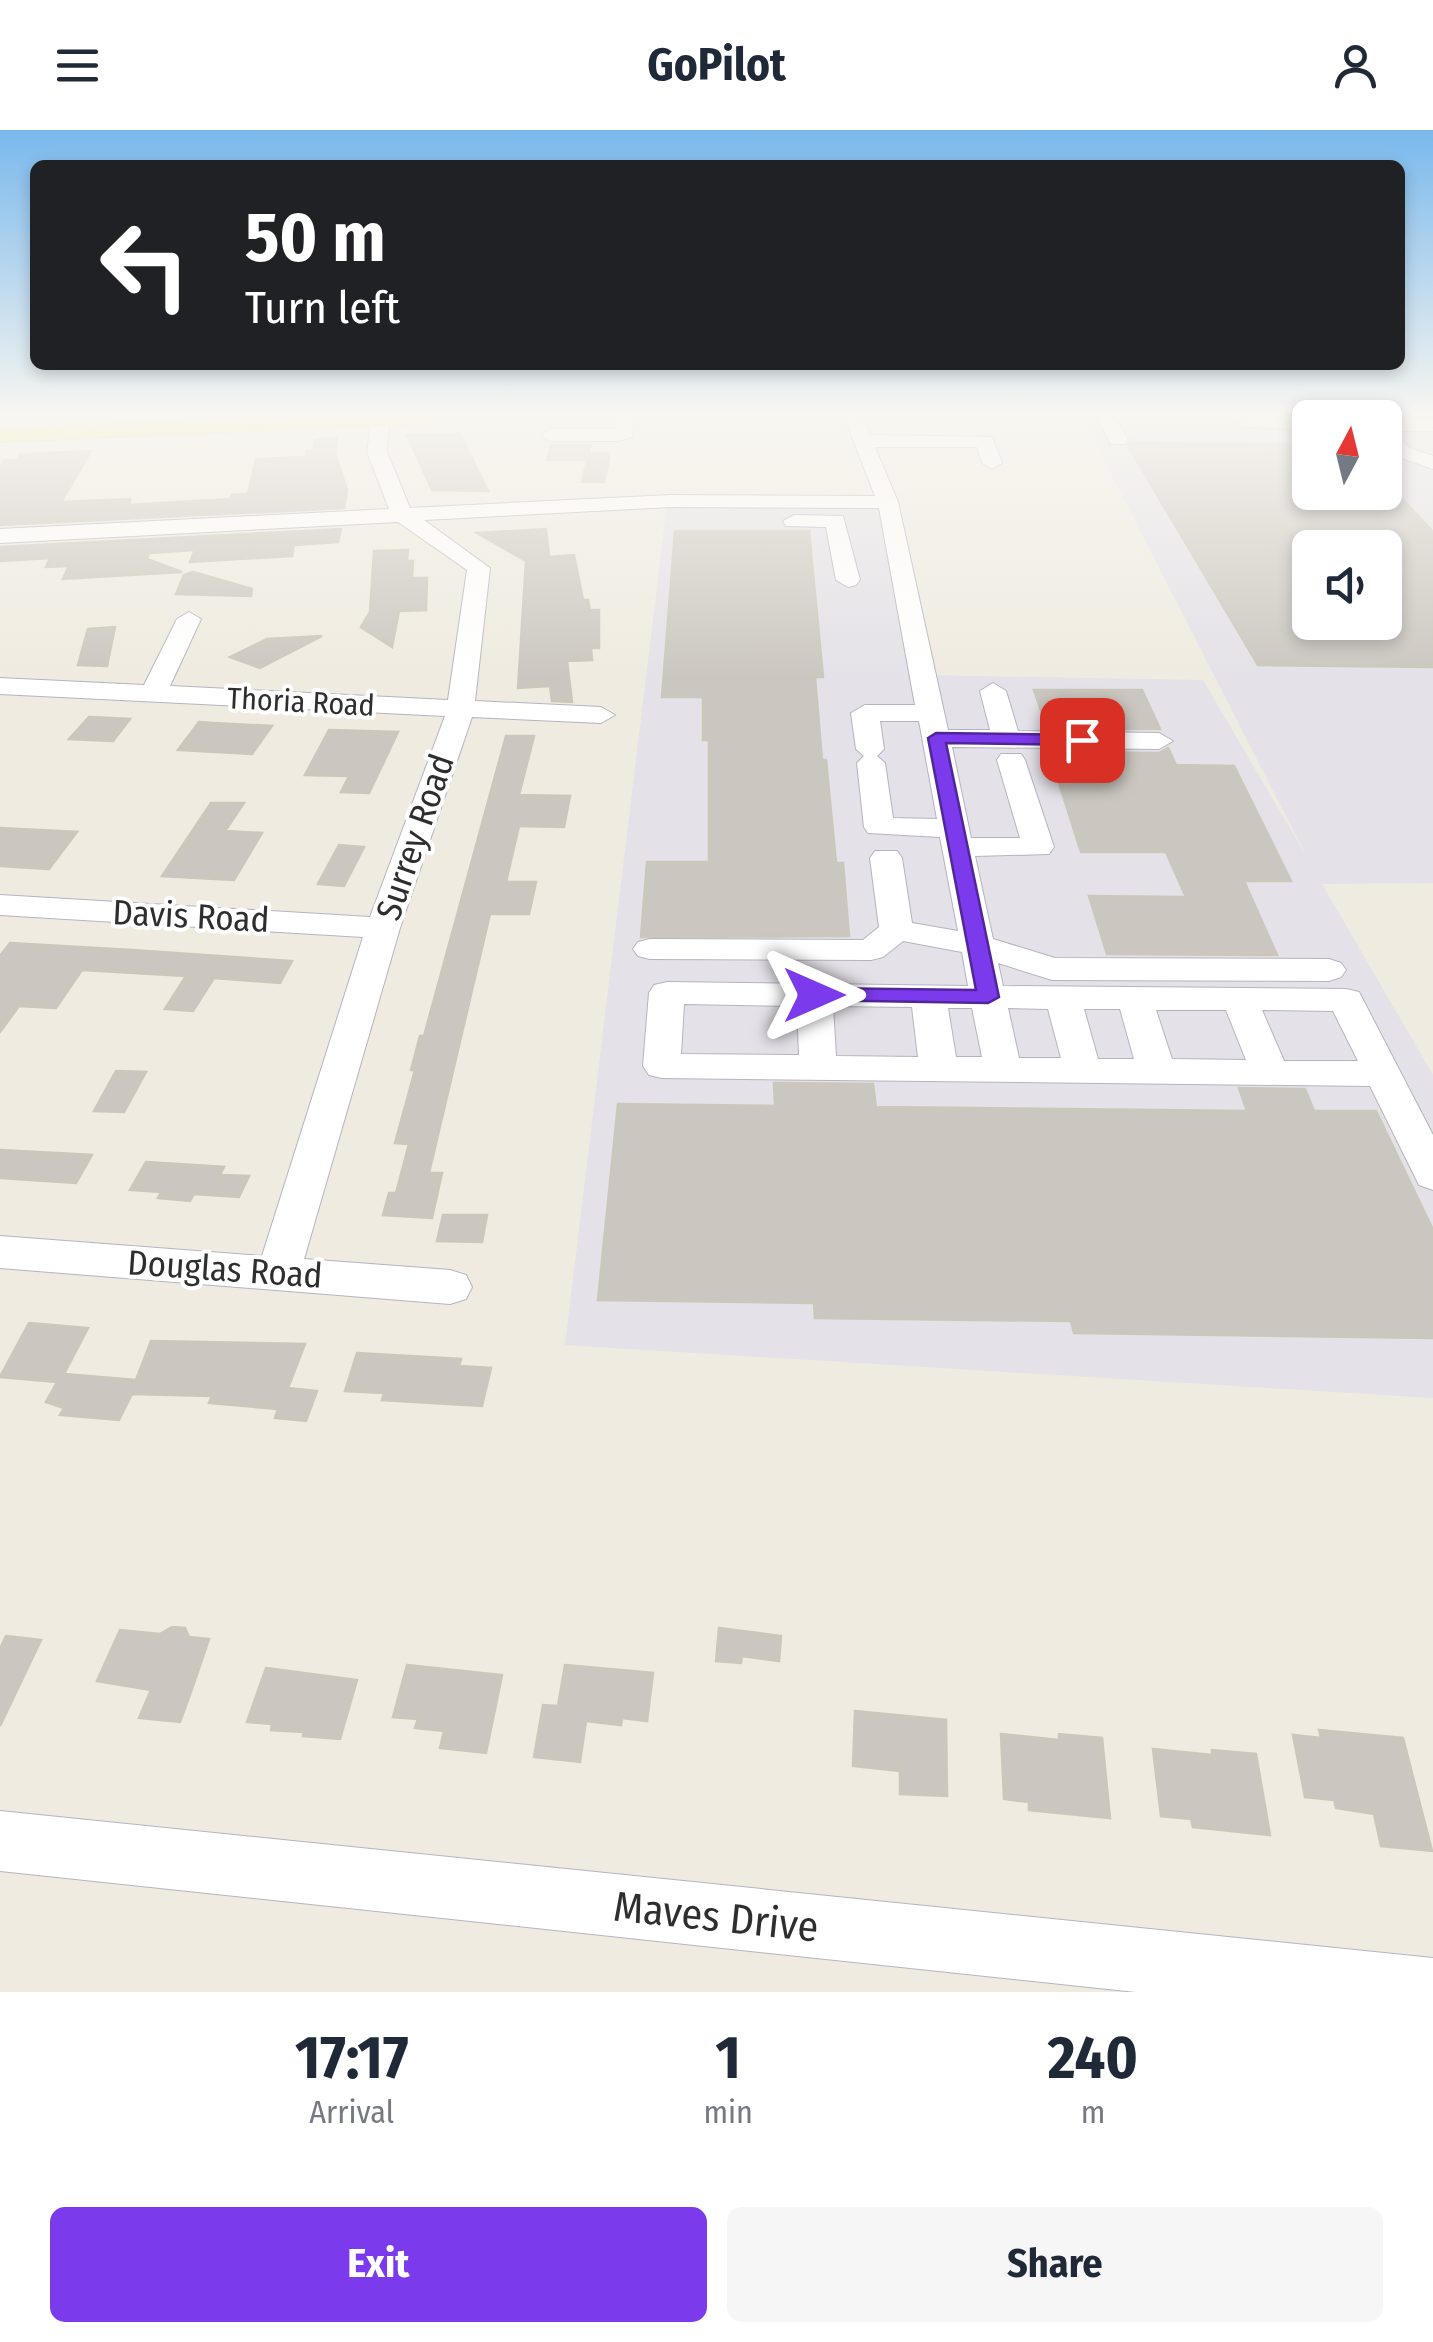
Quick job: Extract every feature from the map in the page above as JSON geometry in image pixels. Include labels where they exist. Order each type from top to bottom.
[{"type":"street","points":[[398,504],[402,515]]},
{"type":"street","points":[[0,536],[679,504]]},
{"type":"street","points":[[726,504],[725,521],[835,521],[868,535],[934,726],[1003,1070]]},
{"type":"street","points":[[848,580],[887,504]]},
{"type":"street","name":"Surrey Road","points":[[278,1273],[383,928],[460,710],[479,568],[402,515]]},
{"type":"street","points":[[153,694],[189,619]]},
{"type":"street","name":"Thoria Road","points":[[0,686],[601,716]]},
{"type":"street","points":[[994,691],[1009,750],[1038,847],[878,828],[865,713],[934,726],[1009,750],[1159,741]]},
{"type":"street","points":[[886,858],[896,930]]},
{"type":"street","name":"Davis Road","points":[[0,905],[383,928]]},
{"type":"street","points":[[650,949],[870,950],[896,930],[978,945],[1052,970],[1329,970]]},
{"type":"street","points":[[1383,1074],[662,1066],[667,994],[1346,1000],[1383,1074],[1433,1175]]},
{"type":"street","points":[[814,995],[818,1068]]},
{"type":"street","points":[[928,996],[939,1069]]},
{"type":"street","points":[[1064,998],[1082,1071]]},
{"type":"street","points":[[1134,998],[1157,1072]]},
{"type":"street","points":[[1239,999],[1270,1073]]},
{"type":"street","name":"Douglas Road","points":[[0,1252],[450,1287]]},
{"type":"street","name":"Maves Drive","points":[[0,1841],[1433,1991]]},
{"type":"shaded area","points":[[667,504],[883,505],[909,675],[1203,680],[1308,859],[1126,504],[1292,504],[1292,510],[1402,510],[1402,504],[1433,504],[1433,883],[1322,884],[1433,1075],[1433,1398],[565,1345]]},
{"type":"building","points":[[0,504],[345,504],[344,508],[0,525]]},
{"type":"building","points":[[1162,504],[1292,504],[1292,510],[1402,510],[1402,504],[1407,504],[1433,532],[1433,667],[1258,665]]},
{"type":"building","points":[[341,529],[338,542],[294,545],[292,556],[190,562],[195,550],[149,553],[147,559],[182,572],[63,579],[69,566],[46,567],[50,558],[0,561],[0,547]]},
{"type":"building","points":[[546,529],[549,557],[574,555],[583,600],[588,600],[590,610],[599,610],[599,648],[591,648],[592,660],[567,661],[572,702],[552,701],[550,686],[518,688],[526,561],[477,533]]},
{"type":"building","points":[[675,531],[809,531],[823,677],[815,677],[822,760],[826,760],[836,863],[843,863],[849,936],[641,937],[647,862],[709,862],[709,740],[703,740],[703,697],[662,697]]},
{"type":"building","points":[[408,550],[407,561],[413,561],[412,578],[427,578],[426,610],[399,611],[392,647],[361,627],[370,612],[374,551]]},
{"type":"building","points":[[193,572],[252,589],[251,596],[176,594],[184,575]]},
{"type":"building","points":[[115,627],[107,666],[78,665],[88,629]]},
{"type":"building","points":[[322,636],[260,668],[230,657],[267,639]]},
{"type":"building","points":[[1034,690],[1142,690],[1160,729],[1047,728]]},
{"type":"building","points":[[89,717],[130,719],[113,741],[69,739]]},
{"type":"building","points":[[199,722],[272,726],[252,754],[178,750]]},
{"type":"building","points":[[329,730],[398,732],[369,793],[341,792],[349,776],[305,775]]},
{"type":"building","points":[[506,736],[534,736],[519,795],[570,796],[564,827],[519,826],[506,882],[536,882],[529,914],[490,914],[429,1173],[442,1173],[432,1218],[383,1215],[389,1193],[396,1193],[409,1144],[395,1143],[415,1070],[411,1070],[420,1036],[424,1036]]},
{"type":"building","points":[[1168,748],[1176,765],[1234,766],[1291,881],[1244,881],[1277,955],[1107,954],[1089,896],[1186,897],[1166,852],[1081,852],[1053,764],[1059,764],[1055,752],[1159,753]]},
{"type":"building","points":[[211,803],[244,803],[225,831],[262,833],[234,880],[162,876]]},
{"type":"building","points":[[0,828],[77,832],[49,869],[0,866]]},
{"type":"building","points":[[339,845],[364,847],[344,886],[318,884]]},
{"type":"building","points":[[10,943],[292,961],[280,983],[214,978],[193,1011],[165,1009],[186,976],[82,970],[56,1008],[19,1006],[0,1032],[0,956]]},
{"type":"building","points":[[116,1071],[146,1072],[124,1112],[94,1111]]},
{"type":"building","points":[[774,1083],[873,1084],[876,1107],[1247,1111],[1239,1088],[1305,1089],[1314,1111],[1376,1111],[1433,1230],[1433,1338],[1074,1333],[1071,1321],[815,1318],[814,1303],[598,1300],[618,1104],[775,1106]]},
{"type":"building","points":[[0,1150],[92,1155],[76,1183],[0,1178]]},
{"type":"building","points":[[146,1162],[224,1167],[220,1175],[249,1176],[239,1197],[194,1194],[190,1201],[158,1198],[161,1192],[130,1190]]},
{"type":"building","points":[[443,1215],[487,1215],[482,1242],[437,1241]]},
{"type":"building","points":[[29,1323],[88,1328],[64,1374],[136,1380],[151,1341],[305,1344],[288,1388],[317,1391],[306,1421],[275,1418],[278,1409],[209,1403],[212,1396],[132,1394],[119,1420],[60,1415],[64,1408],[46,1402],[57,1382],[0,1377]]},
{"type":"building","points":[[357,1353],[461,1359],[459,1366],[491,1368],[482,1406],[382,1400],[384,1393],[345,1391]]},
{"type":"building","points":[[172,1627],[185,1628],[189,1637],[209,1639],[180,1722],[139,1718],[151,1690],[97,1681],[120,1630],[160,1634]]},
{"type":"building","points":[[719,1628],[781,1636],[779,1661],[742,1656],[741,1663],[716,1661]]},
{"type":"building","points":[[6,1636],[41,1640],[0,1726],[0,1649]]},
{"type":"building","points":[[407,1665],[502,1675],[486,1753],[440,1748],[444,1731],[415,1728],[418,1719],[393,1717]]},
{"type":"building","points":[[565,1665],[653,1673],[647,1721],[622,1718],[621,1725],[586,1721],[580,1762],[534,1757],[543,1705],[558,1706]]},
{"type":"building","points":[[266,1668],[357,1680],[340,1739],[303,1736],[304,1732],[271,1730],[272,1724],[247,1722]]},
{"type":"building","points":[[855,1711],[946,1720],[947,1796],[900,1794],[900,1771],[853,1766]]},
{"type":"building","points":[[1319,1730],[1403,1738],[1432,1851],[1381,1846],[1374,1814],[1336,1808],[1334,1800],[1305,1797],[1293,1735],[1321,1738]]},
{"type":"building","points":[[1001,1734],[1059,1740],[1059,1734],[1102,1738],[1110,1818],[1029,1810],[1029,1802],[1004,1799]]},
{"type":"building","points":[[1153,1749],[1212,1755],[1212,1750],[1256,1754],[1270,1835],[1193,1827],[1191,1819],[1161,1816]]},
{"type":"route","points":[[814,995],[988,997],[936,738],[1082,740]]}]
